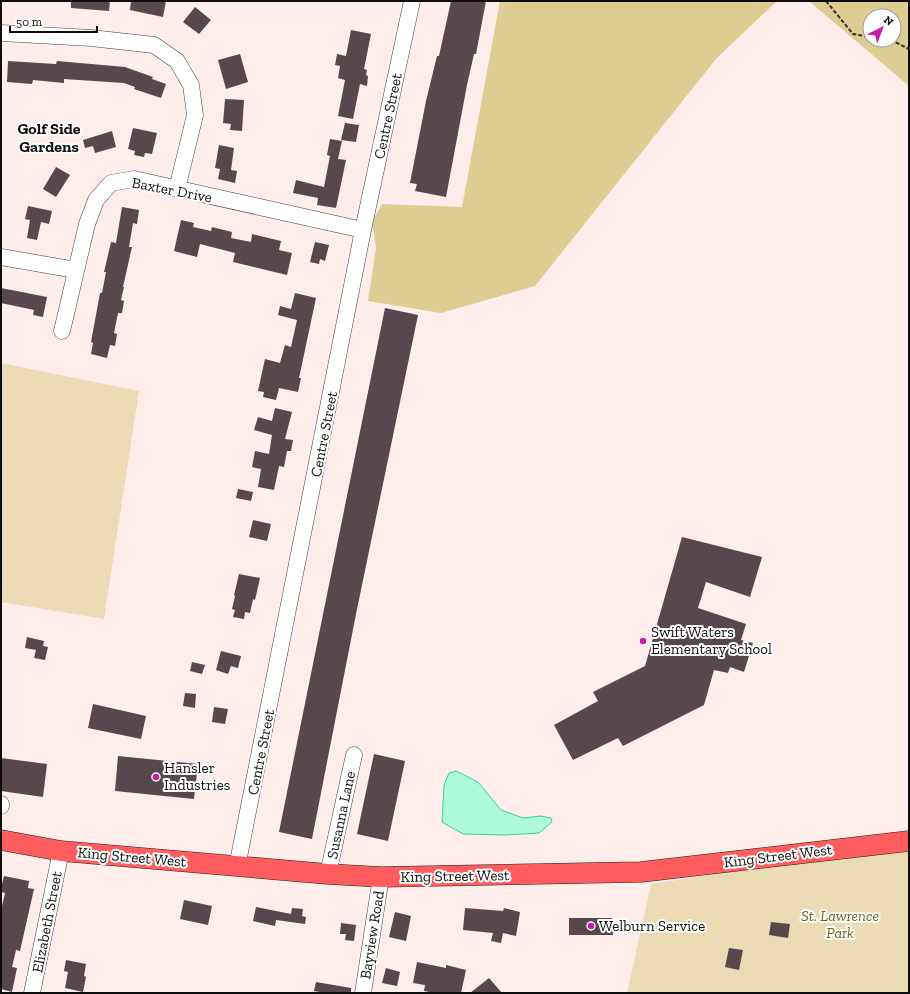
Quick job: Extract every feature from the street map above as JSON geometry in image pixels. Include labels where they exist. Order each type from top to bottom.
[{"type":"main road","name":"King Street West","points":[[1,840],[60,851],[238,867],[381,877],[641,872],[909,840]]},
{"type":"street","name":"Centre Street","points":[[238,867],[364,230],[412,1]]},
{"type":"street","points":[[1,33],[91,38],[154,45],[177,61],[191,85],[195,115],[177,189]]},
{"type":"street","name":"Baxter Drive","points":[[62,331],[87,224],[96,200],[112,183],[134,179],[364,230]]},
{"type":"street","points":[[1,256],[76,270]]},
{"type":"street","name":"Susanna Lane","points":[[328,874],[354,755]]},
{"type":"street","name":"Elizabeth Street","points":[[32,993],[60,851]]},
{"type":"street","name":"Bayview Road","points":[[363,993],[381,877]]},
{"type":"path","points":[[826,1],[853,34],[862,36]]},
{"type":"green space","points":[[1,363],[139,391],[104,619],[1,602]]},
{"type":"green space","name":"St. Lawrence Park","points":[[909,844],[909,993],[627,993],[651,884]]},
{"type":"shaded area","points":[[500,1],[777,1],[716,59],[535,286],[441,313],[368,301],[376,248],[372,222],[382,204],[462,207]]},
{"type":"shaded area","points":[[809,1],[909,1],[909,86],[864,48],[902,48],[902,8],[862,8],[862,46]]},
{"type":"shaded area","points":[[456,771],[478,782],[501,810],[523,818],[541,816],[551,818],[552,822],[539,833],[505,835],[463,834],[442,822],[444,785],[449,773]]},
{"type":"building","points":[[71,1],[110,1],[109,11],[71,8]]},
{"type":"building","points":[[131,1],[166,1],[163,17],[130,10]]},
{"type":"building","points":[[451,1],[486,1],[476,54],[474,54],[467,85],[446,197],[415,191],[417,184],[410,183],[426,101],[437,56],[439,56]]},
{"type":"building","points":[[195,7],[211,20],[199,34],[183,22]]},
{"type":"building","points":[[351,30],[371,34],[364,69],[367,70],[367,86],[360,84],[353,119],[338,116],[345,80],[338,78],[340,66],[335,65],[337,54],[346,56]]},
{"type":"building","points":[[240,54],[248,82],[226,89],[218,60]]},
{"type":"building","points":[[8,61],[56,64],[57,61],[125,67],[153,77],[152,79],[166,84],[161,98],[134,89],[135,87],[124,83],[64,79],[64,83],[33,80],[32,84],[7,82]]},
{"type":"building","points":[[225,99],[244,100],[242,131],[230,130],[231,124],[223,123]]},
{"type":"building","points":[[345,123],[359,125],[356,142],[341,140]]},
{"type":"building","points":[[133,128],[157,133],[152,154],[145,153],[144,157],[134,155],[135,151],[128,149]]},
{"type":"building","points":[[112,131],[116,147],[95,153],[93,146],[85,148],[83,140]]},
{"type":"building","points":[[330,139],[342,141],[338,159],[346,160],[336,208],[317,205],[318,198],[293,193],[296,180],[324,187],[330,156],[327,155]]},
{"type":"building","points":[[219,145],[234,148],[231,170],[237,171],[235,183],[218,179],[220,169],[215,168]]},
{"type":"building","points":[[56,167],[70,175],[56,197],[43,189]]},
{"type":"building","points":[[28,206],[52,211],[49,224],[41,222],[37,240],[27,238],[30,220],[25,219]]},
{"type":"building","points":[[122,207],[139,210],[137,224],[133,223],[129,247],[132,247],[121,300],[124,301],[122,313],[118,313],[114,333],[117,334],[115,346],[110,345],[107,358],[91,354],[93,343],[91,342],[100,293],[102,293],[106,272],[104,272],[111,242],[116,243]]},
{"type":"building","points":[[181,220],[194,223],[193,227],[211,231],[212,227],[232,232],[231,238],[251,242],[252,234],[281,241],[279,250],[292,253],[287,275],[233,262],[235,253],[200,244],[197,257],[174,251]]},
{"type":"building","points":[[315,242],[329,245],[325,261],[320,259],[319,264],[310,262]]},
{"type":"building","points":[[1,288],[47,297],[43,317],[33,315],[34,310],[1,303]]},
{"type":"building","points":[[295,293],[316,298],[299,378],[301,378],[298,392],[279,388],[276,400],[263,397],[264,392],[258,391],[265,359],[280,363],[285,345],[291,347],[297,320],[278,315],[280,306],[291,309]]},
{"type":"building","points":[[385,308],[418,315],[356,614],[312,839],[279,832]]},
{"type":"building","points":[[275,408],[292,412],[285,439],[293,440],[291,451],[287,451],[284,467],[279,466],[274,490],[258,487],[261,469],[252,467],[255,451],[269,454],[272,435],[254,430],[258,417],[272,421]]},
{"type":"building","points":[[238,489],[253,492],[251,501],[236,498]]},
{"type":"building","points":[[253,520],[271,524],[267,541],[249,537]]},
{"type":"building","points":[[682,537],[762,557],[750,597],[706,582],[698,608],[746,624],[741,640],[753,643],[744,672],[730,667],[728,673],[714,670],[704,705],[623,746],[618,738],[573,760],[554,725],[598,701],[593,692],[645,666]]},
{"type":"building","points":[[239,574],[260,578],[255,600],[253,599],[250,613],[245,612],[244,619],[233,617],[235,610],[232,609]]},
{"type":"building","points":[[27,637],[44,641],[43,646],[48,647],[45,660],[34,658],[36,650],[25,648]]},
{"type":"building","points":[[221,651],[241,656],[238,668],[231,666],[228,674],[216,670]]},
{"type":"building","points":[[192,662],[205,665],[202,674],[190,671]]},
{"type":"building","points":[[185,693],[196,694],[195,708],[183,706]]},
{"type":"building","points":[[93,704],[146,716],[141,739],[88,728]]},
{"type":"building","points":[[214,707],[228,709],[225,724],[212,722]]},
{"type":"building","points":[[374,754],[405,761],[388,841],[357,834]]},
{"type":"building","name":"Hansler Industries","points":[[118,756],[198,764],[194,799],[115,791]]},
{"type":"building","points":[[1,758],[47,764],[43,797],[1,791]]},
{"type":"building","points":[[4,876],[29,881],[28,888],[34,889],[20,951],[16,950],[12,967],[17,968],[12,992],[1,989],[1,910],[5,893],[1,892],[1,888]]},
{"type":"building","points":[[184,900],[212,906],[208,925],[180,919]]},
{"type":"building","points":[[256,907],[291,914],[292,908],[303,909],[302,916],[306,917],[305,924],[276,920],[275,926],[253,921]]},
{"type":"building","points":[[465,908],[503,911],[504,908],[520,912],[516,936],[503,933],[501,943],[491,941],[493,933],[463,930]]},
{"type":"building","points":[[395,912],[411,916],[406,941],[389,937]]},
{"type":"building","name":"Welburn Service","points":[[569,918],[612,918],[613,935],[569,935]]},
{"type":"building","points":[[771,922],[790,924],[788,938],[769,935]]},
{"type":"building","points":[[341,923],[356,925],[354,941],[345,940],[346,934],[340,934]]},
{"type":"building","points":[[729,948],[743,950],[739,970],[725,967]]},
{"type":"building","points":[[66,960],[86,964],[84,976],[86,977],[83,992],[65,988],[68,972],[64,971]]},
{"type":"building","points":[[417,962],[446,968],[446,965],[466,970],[461,993],[435,993],[424,991],[425,985],[413,983]]},
{"type":"building","points":[[386,968],[400,972],[397,986],[382,983]]},
{"type":"building","points":[[489,978],[502,993],[470,993]]},
{"type":"building","points":[[316,982],[351,988],[351,993],[326,993],[314,991]]},
{"type":"place","name":"Swift Waters Elementary School","points":[[643,641]]},
{"type":"place","name":"Hansler Industries","points":[[156,777]]},
{"type":"place","name":"Welburn Service","points":[[591,926]]},
{"type":"district","name":"Golf Side Gardens","points":[[49,137]]}]
